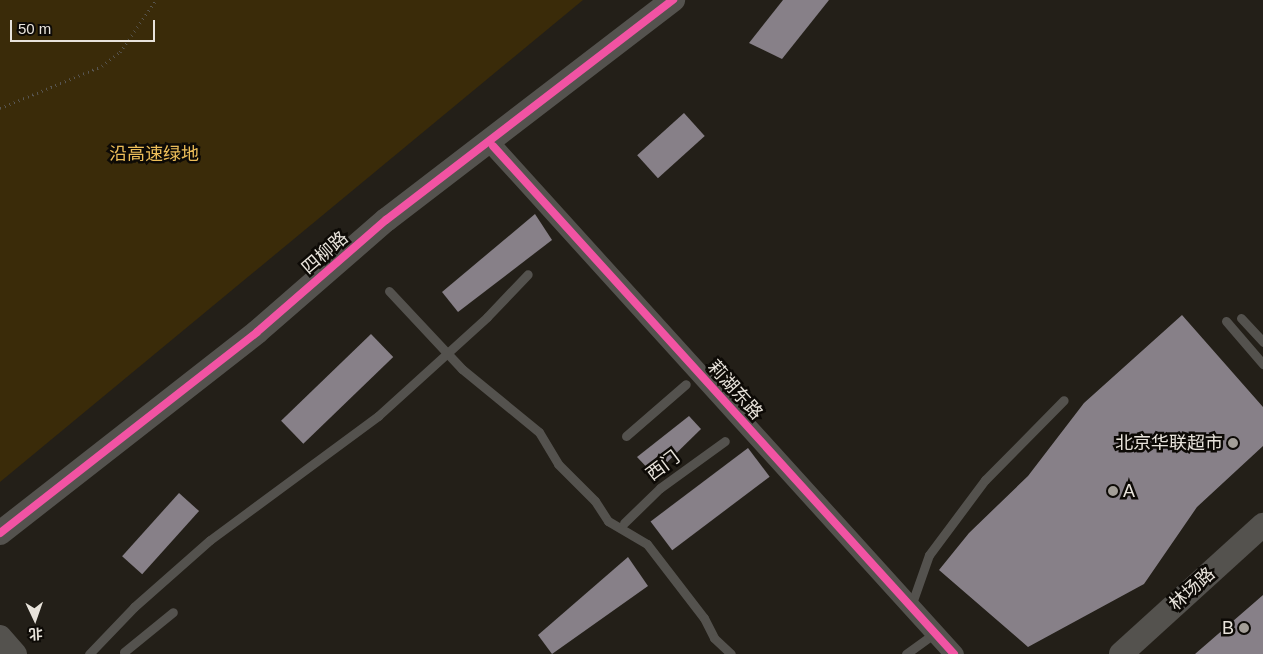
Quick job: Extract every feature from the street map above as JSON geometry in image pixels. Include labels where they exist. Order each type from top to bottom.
[{"type":"street","name":"四柳路","points":[[0,533],[257,332],[386,220],[673,0]]},
{"type":"street","name":"莉湖东路","points":[[493,146],[954,654]]},
{"type":"street","name":"林场路","points":[[1121,654],[1263,525]]},
{"type":"street","points":[[0,637],[15,654]]},
{"type":"lane","points":[[89,654],[134,607],[210,540],[378,416],[403,390],[488,317],[528,274]]},
{"type":"lane","points":[[389,291],[462,369],[539,432],[558,464],[595,501],[608,521],[648,544],[704,618],[714,638],[731,654]]},
{"type":"lane","points":[[1241,318],[1263,342]]},
{"type":"lane","points":[[1226,320],[1263,364]]},
{"type":"lane","points":[[626,436],[686,384]]},
{"type":"lane","points":[[911,606],[929,555],[985,480],[1064,400]]},
{"type":"lane","name":"西门","points":[[624,523],[660,488],[725,441]]},
{"type":"lane","points":[[124,652],[173,612]]},
{"type":"lane","points":[[906,654],[935,633]]},
{"type":"path","points":[[0,108],[102,66],[120,52],[156,0]]},
{"type":"green space","name":"沿高速绿地","points":[[0,0],[583,0],[0,482]]},
{"type":"building","points":[[783,0],[829,0],[782,59],[749,43]]},
{"type":"building","points":[[684,113],[705,136],[658,178],[637,155]]},
{"type":"building","points":[[535,214],[552,240],[458,312],[442,292]]},
{"type":"building","name":"A","points":[[1182,315],[1263,407],[1263,446],[1197,507],[1144,584],[1028,647],[939,570],[969,533],[1028,476],[1084,403]]},
{"type":"building","points":[[371,334],[393,357],[303,444],[281,421]]},
{"type":"building","points":[[689,416],[701,429],[654,475],[637,457]]},
{"type":"building","points":[[748,448],[770,477],[672,550],[651,521]]},
{"type":"building","points":[[179,493],[199,511],[142,574],[122,556]]},
{"type":"building","points":[[628,557],[648,586],[552,654],[538,635]]},
{"type":"building","name":"B","points":[[1263,595],[1263,654],[1195,654],[1255,602]]},
{"type":"cycle path","points":[[0,533],[257,332],[386,220],[673,0]]},
{"type":"cycle path","points":[[493,146],[954,654]]},
{"type":"place","name":"北京华联超市","points":[[1233,443]]},
{"type":"place","name":"A","points":[[1113,491]]},
{"type":"place","name":"B","points":[[1244,628]]}]
